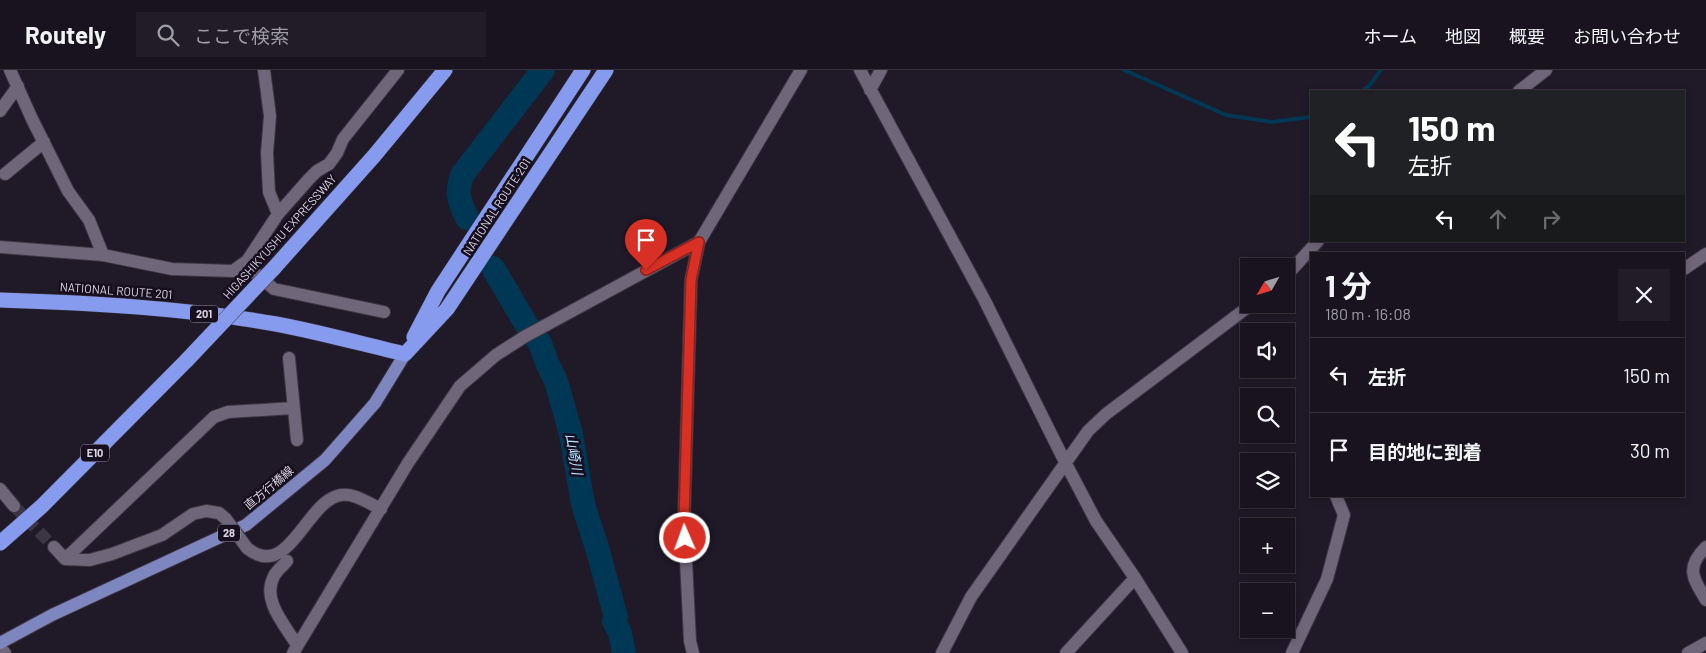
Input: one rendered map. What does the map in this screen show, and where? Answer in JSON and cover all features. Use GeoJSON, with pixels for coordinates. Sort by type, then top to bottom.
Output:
{"type":"FeatureCollection","features":[{"type":"Feature","properties":{"kind":"highway","name":"HIGASHIKYUSHU EXPRESSWAY"},"geometry":{"type":"LineString","coordinates":[[0,543],[42,506],[187,360],[274,268],[374,156],[445,70]]}},
{"type":"Feature","properties":{"kind":"highway","name":"NATIONAL ROUTE 201"},"geometry":{"type":"LineString","coordinates":[[406,354],[438,291],[583,70]]}},
{"type":"Feature","properties":{"kind":"highway","name":"NATIONAL ROUTE 201"},"geometry":{"type":"LineString","coordinates":[[406,354],[447,309],[606,70]]}},
{"type":"Feature","properties":{"kind":"highway","name":"NATIONAL ROUTE 201"},"geometry":{"type":"LineString","coordinates":[[0,300],[76,302],[176,311],[276,324],[406,354]]}},
{"type":"Feature","properties":{"kind":"main road","name":"直方行橋線"},"geometry":{"type":"LineString","coordinates":[[0,643],[52,615],[246,525],[325,460],[375,403],[406,354]]}},
{"type":"Feature","properties":{"kind":"street"},"geometry":{"type":"LineString","coordinates":[[10,70],[68,190],[89,220],[103,254]]}},
{"type":"Feature","properties":{"kind":"street"},"geometry":{"type":"LineString","coordinates":[[264,70],[270,116],[267,153],[269,192],[278,214]]}},
{"type":"Feature","properties":{"kind":"street"},"geometry":{"type":"LineString","coordinates":[[0,247],[103,254],[172,269],[233,271],[247,261],[278,214],[313,175],[329,164],[338,153],[343,139],[398,70]]}},
{"type":"Feature","properties":{"kind":"street"},"geometry":{"type":"LineString","coordinates":[[692,653],[684,520],[691,280],[699,242],[801,70]]}},
{"type":"Feature","properties":{"kind":"street"},"geometry":{"type":"LineString","coordinates":[[860,70],[984,299],[1096,521],[1136,578],[1182,653]]}},
{"type":"Feature","properties":{"kind":"street"},"geometry":{"type":"LineString","coordinates":[[870,90],[881,70]]}},
{"type":"Feature","properties":{"kind":"street"},"geometry":{"type":"LineString","coordinates":[[1520,90],[1546,70]]}},
{"type":"Feature","properties":{"kind":"street"},"geometry":{"type":"LineString","coordinates":[[0,112],[18,86]]}},
{"type":"Feature","properties":{"kind":"street"},"geometry":{"type":"LineString","coordinates":[[5,174],[44,142]]}},
{"type":"Feature","properties":{"kind":"street"},"geometry":{"type":"LineString","coordinates":[[295,649],[408,463],[460,386],[496,355],[524,337],[699,242]]}},
{"type":"Feature","properties":{"kind":"street"},"geometry":{"type":"LineString","coordinates":[[1295,266],[1317,242]]}},
{"type":"Feature","properties":{"kind":"street"},"geometry":{"type":"LineString","coordinates":[[1685,268],[1706,254]]}},
{"type":"Feature","properties":{"kind":"street"},"geometry":{"type":"LineString","coordinates":[[247,261],[254,272],[274,289],[384,312]]}},
{"type":"Feature","properties":{"kind":"street"},"geometry":{"type":"LineString","coordinates":[[942,653],[971,597],[1088,431],[1106,414],[1240,313]]}},
{"type":"Feature","properties":{"kind":"street"},"geometry":{"type":"LineString","coordinates":[[288,358],[298,440]]}},
{"type":"Feature","properties":{"kind":"street"},"geometry":{"type":"LineString","coordinates":[[65,559],[214,417],[228,412],[293,408]]}},
{"type":"Feature","properties":{"kind":"street"},"geometry":{"type":"LineString","coordinates":[[0,489],[14,506]]}},
{"type":"Feature","properties":{"kind":"street"},"geometry":{"type":"LineString","coordinates":[[54,547],[65,559],[90,560],[112,554],[162,534],[194,514],[206,511],[219,513],[226,519],[247,548],[253,553],[261,556],[274,556],[287,548],[325,502],[338,495],[359,497],[381,509]]}},
{"type":"Feature","properties":{"kind":"street"},"geometry":{"type":"LineString","coordinates":[[1292,653],[1327,579],[1344,515],[1336,497]]}},
{"type":"Feature","properties":{"kind":"street"},"geometry":{"type":"LineString","coordinates":[[1706,547],[1698,555],[1692,566],[1694,580],[1706,600]]}},
{"type":"Feature","properties":{"kind":"street"},"geometry":{"type":"LineString","coordinates":[[287,561],[275,574],[270,585],[270,598],[295,649]]}},
{"type":"Feature","properties":{"kind":"street"},"geometry":{"type":"LineString","coordinates":[[1066,653],[1136,578]]}},
{"type":"Feature","properties":{"kind":"street"},"geometry":{"type":"LineString","coordinates":[[1688,653],[1706,643]]}},
{"type":"Feature","properties":{"kind":"street"},"geometry":{"type":"LineString","coordinates":[[0,648],[5,653]]}},
{"type":"Feature","properties":{"kind":"waterway","name":"山崎川"},"geometry":{"type":"LineString","coordinates":[[467,218],[459,197],[462,175],[543,70]]}},
{"type":"Feature","properties":{"kind":"waterway"},"geometry":{"type":"LineString","coordinates":[[1124,70],[1226,115],[1272,122],[1310,117]]}},
{"type":"Feature","properties":{"kind":"waterway"},"geometry":{"type":"LineString","coordinates":[[1363,90],[1369,86],[1381,70]]}},
{"type":"Feature","properties":{"kind":"waterway","name":"山崎川"},"geometry":{"type":"LineString","coordinates":[[493,268],[526,324],[540,343],[556,381],[571,434],[583,504],[598,551],[616,617],[614,621],[620,633],[624,653]]}},
{"type":"Feature","properties":{"kind":"tunnel"},"geometry":{"type":"LineString","coordinates":[[14,506],[54,547]]}},
{"type":"Feature","properties":{"kind":"route"},"geometry":{"type":"LineString","coordinates":[[646,270],[699,242],[691,280],[685,538]]}}]}
